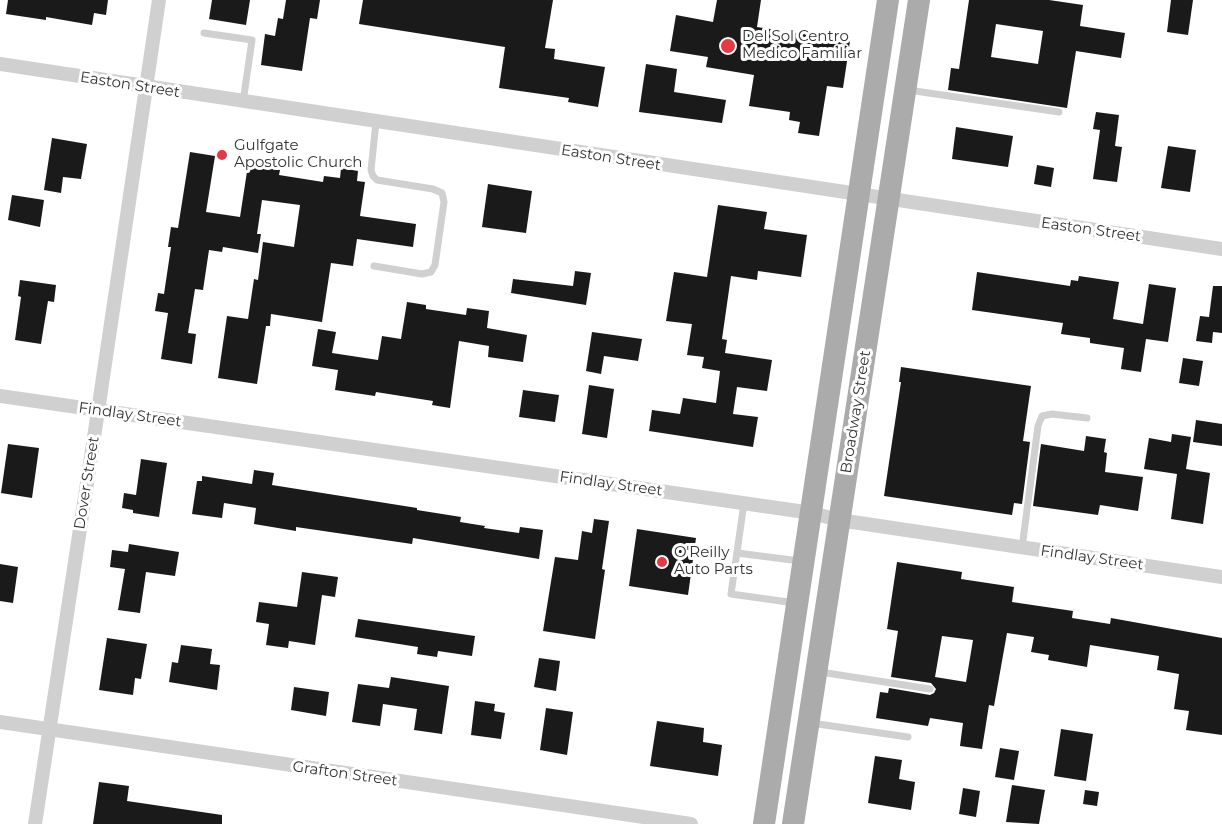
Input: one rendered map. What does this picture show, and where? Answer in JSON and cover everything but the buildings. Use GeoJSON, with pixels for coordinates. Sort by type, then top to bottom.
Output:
{"type":"FeatureCollection","features":[{"type":"Feature","properties":{"kind":"main road","name":"Broadway Street"},"geometry":{"type":"LineString","coordinates":[[764,824],[888,0]]}},
{"type":"Feature","properties":{"kind":"main road","name":"Broadway Street"},"geometry":{"type":"LineString","coordinates":[[794,824],[919,0]]}},
{"type":"Feature","properties":{"kind":"street","name":"Dover Street"},"geometry":{"type":"LineString","coordinates":[[34,824],[159,0]]}},
{"type":"Feature","properties":{"kind":"street","name":"Easton Street"},"geometry":{"type":"LineString","coordinates":[[0,64],[1222,249]]}},
{"type":"Feature","properties":{"kind":"street","name":"Findlay Street"},"geometry":{"type":"LineString","coordinates":[[0,396],[812,513],[839,520],[1222,577]]}},
{"type":"Feature","properties":{"kind":"street","name":"Grafton Street"},"geometry":{"type":"LineString","coordinates":[[0,722],[691,824]]}},
{"type":"Feature","properties":{"kind":"lane"},"geometry":{"type":"LineString","coordinates":[[204,33],[252,40],[243,102]]}},
{"type":"Feature","properties":{"kind":"lane"},"geometry":{"type":"LineString","coordinates":[[905,90],[1059,112]]}},
{"type":"Feature","properties":{"kind":"lane"},"geometry":{"type":"LineString","coordinates":[[374,266],[422,274],[430,272],[435,265],[444,202],[442,193],[433,189],[377,180],[373,176],[371,170],[376,122]]}},
{"type":"Feature","properties":{"kind":"lane"},"geometry":{"type":"LineString","coordinates":[[1022,548],[1038,426],[1042,416],[1052,414],[1088,418]]}},
{"type":"Feature","properties":{"kind":"lane"},"geometry":{"type":"LineString","coordinates":[[744,503],[731,594],[798,604]]}},
{"type":"Feature","properties":{"kind":"lane"},"geometry":{"type":"LineString","coordinates":[[737,553],[804,561]]}},
{"type":"Feature","properties":{"kind":"lane"},"geometry":{"type":"LineString","coordinates":[[816,672],[930,689]]}},
{"type":"Feature","properties":{"kind":"lane"},"geometry":{"type":"LineString","coordinates":[[808,723],[908,737]]}},
{"type":"Feature","properties":{"kind":"place","name":"Del Sol Centro Medico Familiar"},"geometry":{"type":"Point","coordinates":[728,46]}},
{"type":"Feature","properties":{"kind":"place","name":"Gulfgate Apostolic Church"},"geometry":{"type":"Point","coordinates":[222,155]}},
{"type":"Feature","properties":{"kind":"place","name":"O'Reilly Auto Parts"},"geometry":{"type":"Point","coordinates":[662,562]}}]}
